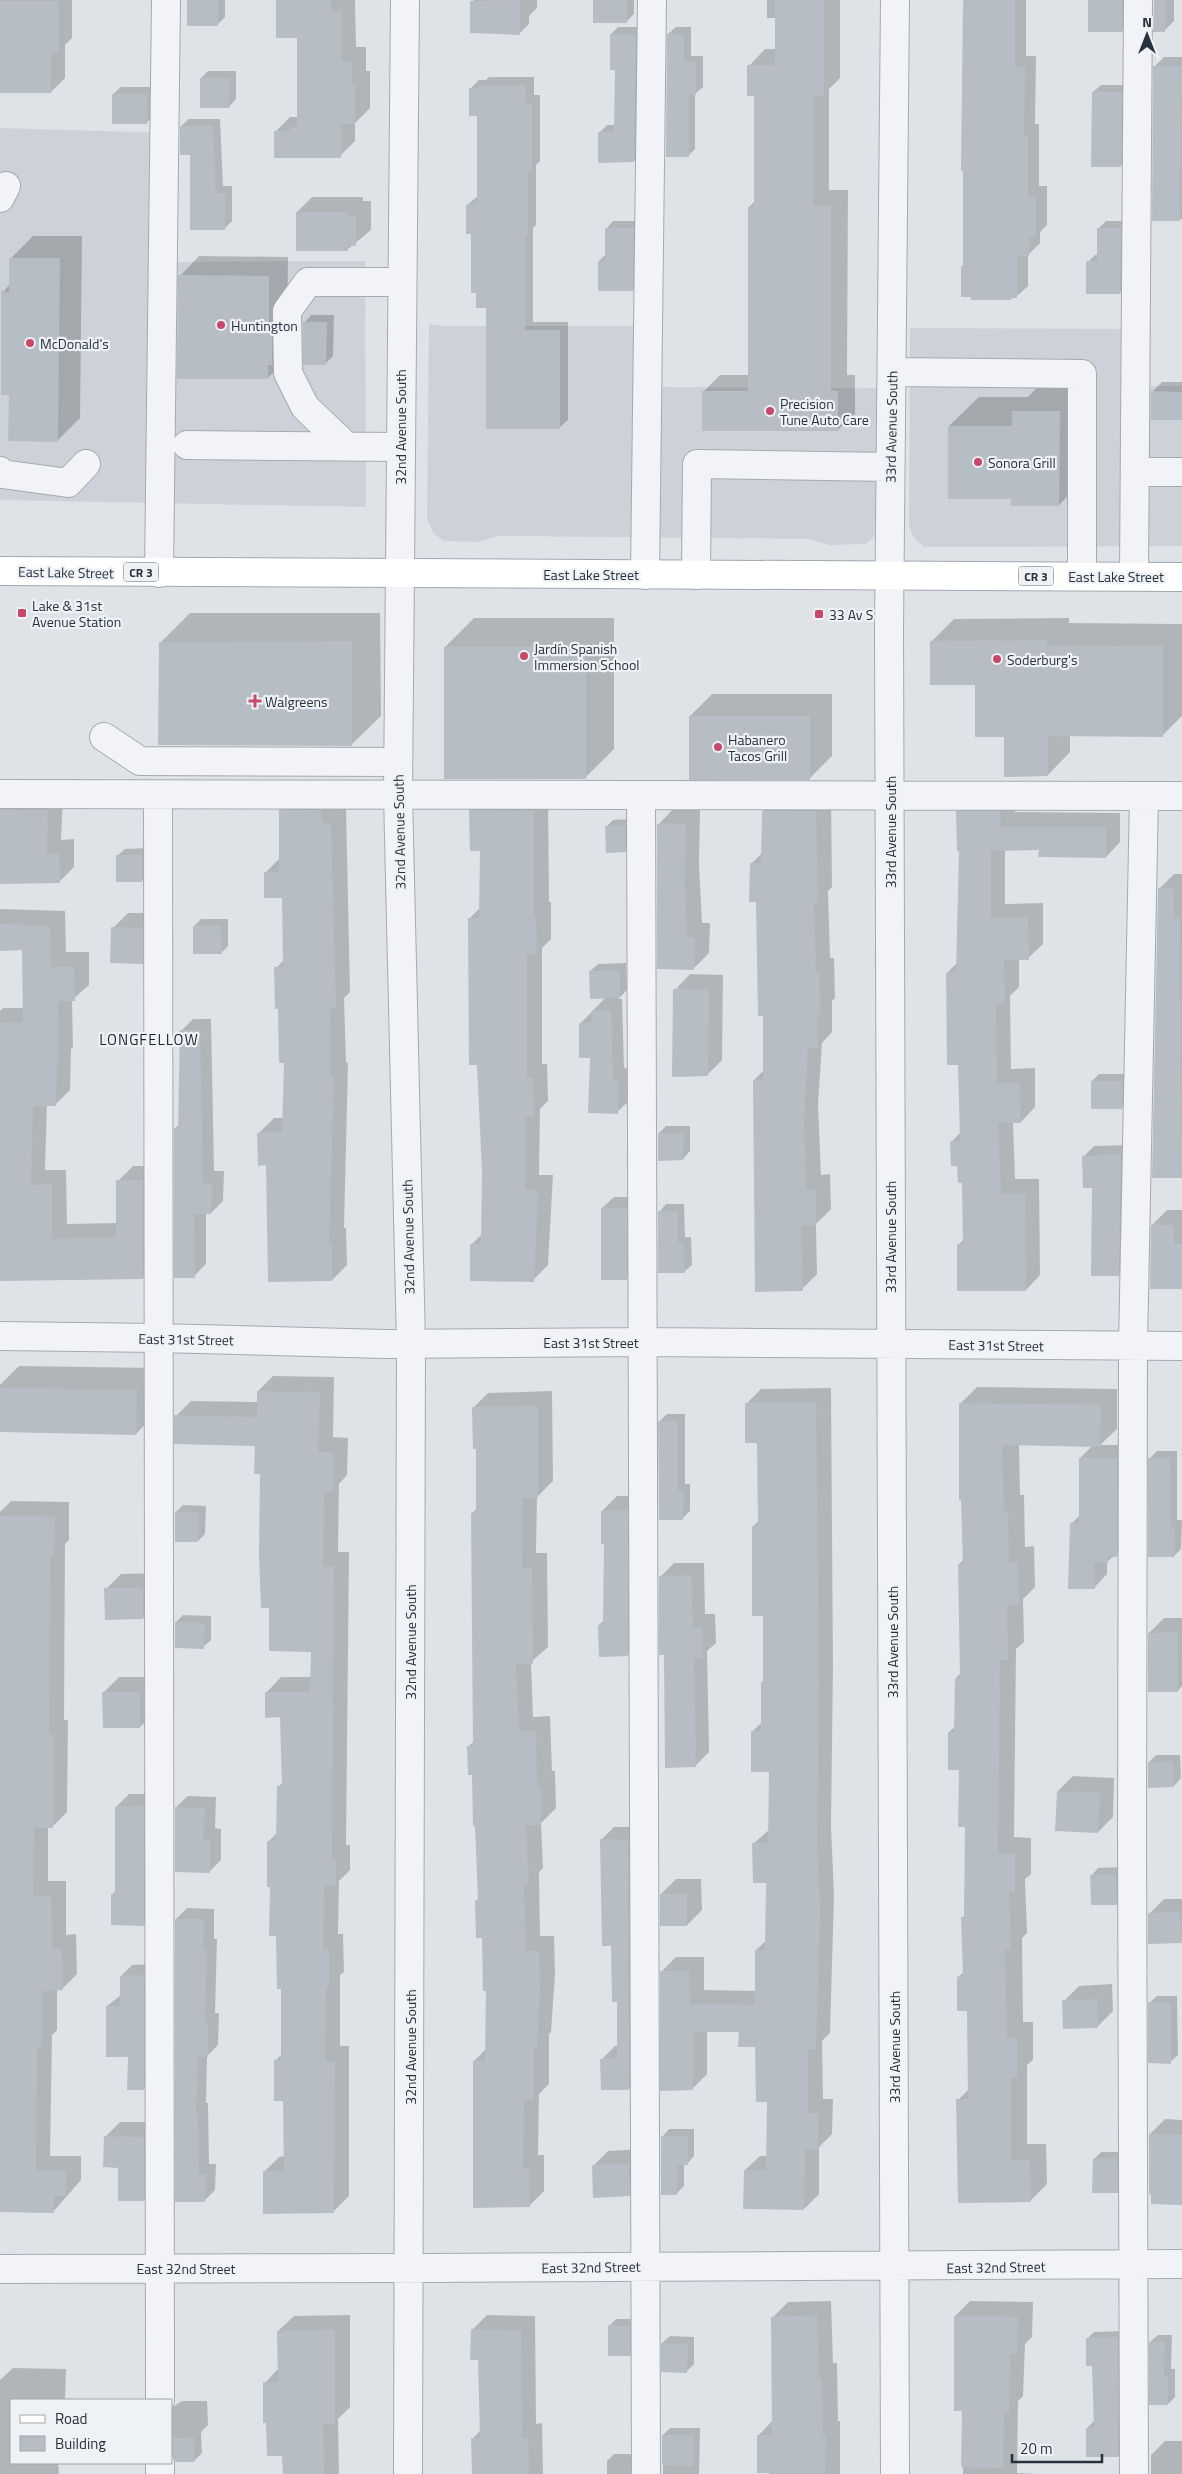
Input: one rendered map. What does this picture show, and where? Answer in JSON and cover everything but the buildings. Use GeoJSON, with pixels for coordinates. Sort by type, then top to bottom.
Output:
{"type":"FeatureCollection","features":[{"type":"Feature","properties":{"kind":"main road","name":"East Lake Street"},"geometry":{"type":"LineString","coordinates":[[0,571],[1182,577]]}},
{"type":"Feature","properties":{"kind":"street"},"geometry":{"type":"LineString","coordinates":[[159,573],[166,0]]}},
{"type":"Feature","properties":{"kind":"street","name":"32nd Avenue South"},"geometry":{"type":"LineString","coordinates":[[405,0],[398,794],[411,1342],[408,2474]]}},
{"type":"Feature","properties":{"kind":"street"},"geometry":{"type":"LineString","coordinates":[[646,575],[652,0]]}},
{"type":"Feature","properties":{"kind":"street","name":"33rd Avenue South"},"geometry":{"type":"LineString","coordinates":[[895,0],[889,575],[890,1344],[896,2268],[895,2474]]}},
{"type":"Feature","properties":{"kind":"street"},"geometry":{"type":"LineString","coordinates":[[1134,576],[1138,0]]}},
{"type":"Feature","properties":{"kind":"street"},"geometry":{"type":"LineString","coordinates":[[346,446],[306,407],[288,373],[287,311],[308,282],[402,282]]}},
{"type":"Feature","properties":{"kind":"street"},"geometry":{"type":"LineString","coordinates":[[892,372],[1082,374],[1082,576]]}},
{"type":"Feature","properties":{"kind":"street"},"geometry":{"type":"LineString","coordinates":[[186,445],[400,447]]}},
{"type":"Feature","properties":{"kind":"street"},"geometry":{"type":"LineString","coordinates":[[0,471],[2,474],[68,483],[86,464]]}},
{"type":"Feature","properties":{"kind":"street"},"geometry":{"type":"LineString","coordinates":[[696,575],[698,464],[890,467]]}},
{"type":"Feature","properties":{"kind":"street"},"geometry":{"type":"LineString","coordinates":[[1135,472],[1182,472]]}},
{"type":"Feature","properties":{"kind":"street"},"geometry":{"type":"LineString","coordinates":[[104,737],[140,761],[398,762]]}},
{"type":"Feature","properties":{"kind":"street"},"geometry":{"type":"LineString","coordinates":[[0,794],[1182,796]]}},
{"type":"Feature","properties":{"kind":"street"},"geometry":{"type":"LineString","coordinates":[[158,794],[160,2399]]}},
{"type":"Feature","properties":{"kind":"street"},"geometry":{"type":"LineString","coordinates":[[641,796],[646,2474]]}},
{"type":"Feature","properties":{"kind":"street"},"geometry":{"type":"LineString","coordinates":[[1134,2474],[1133,1346],[1144,796]]}},
{"type":"Feature","properties":{"kind":"street","name":"East 31st Street"},"geometry":{"type":"LineString","coordinates":[[0,1336],[411,1342],[1182,1346]]}},
{"type":"Feature","properties":{"kind":"street","name":"East 32nd Street"},"geometry":{"type":"LineString","coordinates":[[0,2269],[646,2266],[896,2268],[1182,2264]]}},
{"type":"Feature","properties":{"kind":"shaded area"},"geometry":{"type":"Polygon","coordinates":[[[0,128],[171,133],[171,262],[365,261],[366,507],[0,500],[0,128]]]}},
{"type":"Feature","properties":{"kind":"shaded area"},"geometry":{"type":"Polygon","coordinates":[[[429,324],[443,326],[658,326],[658,387],[877,388],[876,530],[873,538],[865,544],[829,545],[810,539],[497,536],[479,542],[444,541],[434,534],[427,519],[429,324]]]}},
{"type":"Feature","properties":{"kind":"shaded area"},"geometry":{"type":"Polygon","coordinates":[[[910,328],[1146,329],[1146,386],[1182,386],[1182,546],[924,547],[914,538],[909,525],[910,328]]]}},
{"type":"Feature","properties":{"kind":"place","name":"Huntington"},"geometry":{"type":"Point","coordinates":[221,325]}},
{"type":"Feature","properties":{"kind":"place","name":"McDonald's"},"geometry":{"type":"Point","coordinates":[30,343]}},
{"type":"Feature","properties":{"kind":"place","name":"Precision Tune Auto Care"},"geometry":{"type":"Point","coordinates":[770,411]}},
{"type":"Feature","properties":{"kind":"place","name":"Sonora Grill"},"geometry":{"type":"Point","coordinates":[978,462]}},
{"type":"Feature","properties":{"kind":"place","name":"Lake & 31st Avenue Station"},"geometry":{"type":"Point","coordinates":[22,613]}},
{"type":"Feature","properties":{"kind":"place","name":"33 Av S"},"geometry":{"type":"Point","coordinates":[819,614]}},
{"type":"Feature","properties":{"kind":"place","name":"Jardín Spanish Immersion School"},"geometry":{"type":"Point","coordinates":[524,656]}},
{"type":"Feature","properties":{"kind":"place","name":"Soderburg's"},"geometry":{"type":"Point","coordinates":[997,659]}},
{"type":"Feature","properties":{"kind":"place","name":"Walgreens"},"geometry":{"type":"Point","coordinates":[255,701]}},
{"type":"Feature","properties":{"kind":"place","name":"Habanero Tacos Grill"},"geometry":{"type":"Point","coordinates":[718,747]}},
{"type":"Feature","properties":{"kind":"district","name":"LONGFELLOW"},"geometry":{"type":"Point","coordinates":[149,1039]}}]}
